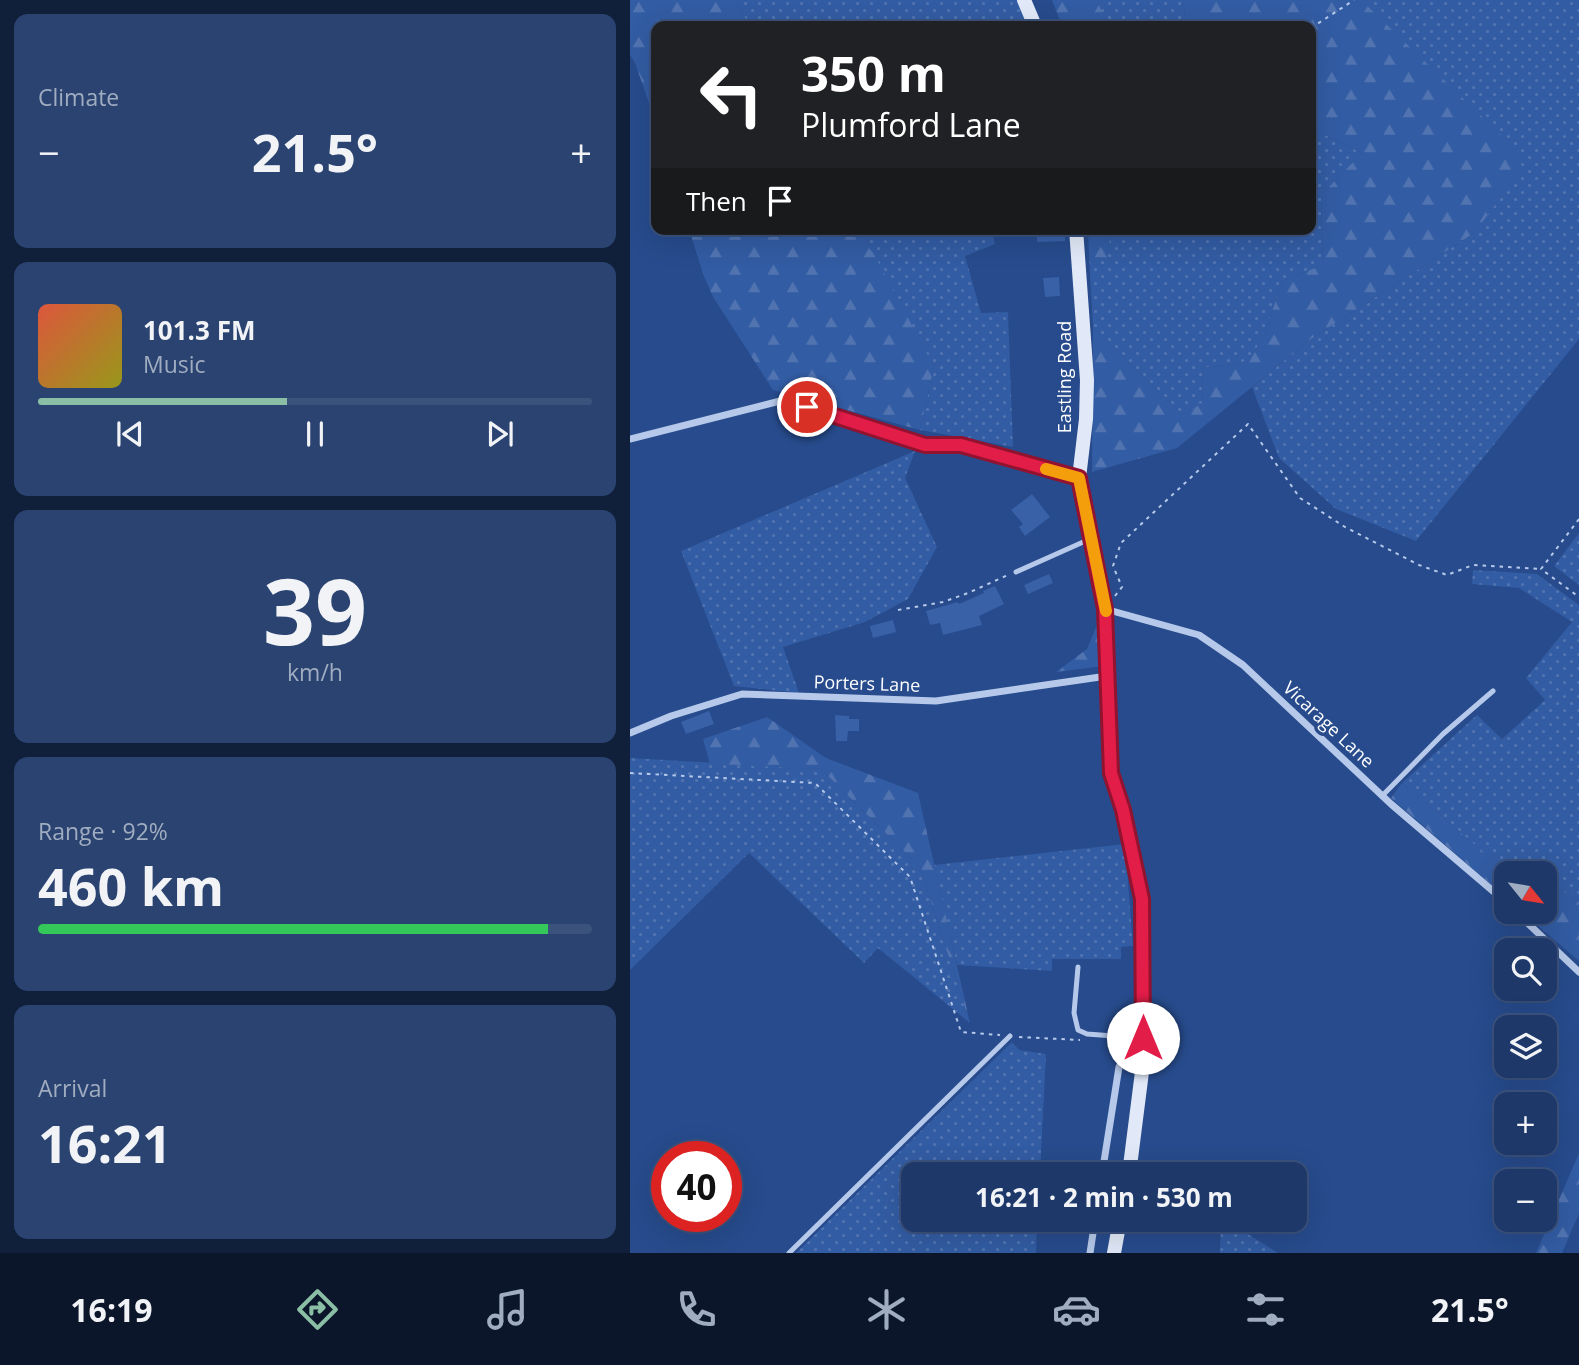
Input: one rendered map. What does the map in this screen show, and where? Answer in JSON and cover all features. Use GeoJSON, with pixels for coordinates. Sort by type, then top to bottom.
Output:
{"type":"FeatureCollection","features":[{"type":"Feature","properties":{"kind":"street"},"geometry":{"type":"LineString","coordinates":[[1024,0],[1033,21]]}},
{"type":"Feature","properties":{"kind":"street","name":"Eastling Road"},"geometry":{"type":"LineString","coordinates":[[1076,235],[1087,380],[1086,419],[1079,478],[1105,604],[1111,773],[1123,810],[1142,899],[1143,1064],[1131,1162]]}},
{"type":"Feature","properties":{"kind":"street"},"geometry":{"type":"LineString","coordinates":[[630,439],[784,400],[925,445],[961,445],[1079,478]]}},
{"type":"Feature","properties":{"kind":"street"},"geometry":{"type":"LineString","coordinates":[[1026,466],[1056,476],[1079,478]]}},
{"type":"Feature","properties":{"kind":"street","name":"Vicarage Lane"},"geometry":{"type":"LineString","coordinates":[[1105,604],[1199,635],[1244,665],[1382,796],[1494,893]]}},
{"type":"Feature","properties":{"kind":"street","name":"Porters Lane"},"geometry":{"type":"LineString","coordinates":[[630,733],[671,716],[742,694],[936,701],[1108,676]]}},
{"type":"Feature","properties":{"kind":"street"},"geometry":{"type":"LineString","coordinates":[[1529,924],[1579,972]]}},
{"type":"Feature","properties":{"kind":"street"},"geometry":{"type":"LineString","coordinates":[[1104,1162],[1118,1067]]}},
{"type":"Feature","properties":{"kind":"street"},"geometry":{"type":"LineString","coordinates":[[1090,1253],[1093,1232]]}},
{"type":"Feature","properties":{"kind":"street"},"geometry":{"type":"LineString","coordinates":[[1114,1253],[1118,1232]]}},
{"type":"Feature","properties":{"kind":"lane"},"geometry":{"type":"LineString","coordinates":[[1016,572],[1091,539]]}},
{"type":"Feature","properties":{"kind":"lane"},"geometry":{"type":"LineString","coordinates":[[1382,796],[1443,734],[1493,691]]}},
{"type":"Feature","properties":{"kind":"lane"},"geometry":{"type":"LineString","coordinates":[[1078,967],[1074,1013],[1078,1030],[1087,1034],[1143,1038]]}},
{"type":"Feature","properties":{"kind":"lane"},"geometry":{"type":"LineString","coordinates":[[789,1253],[1010,1036]]}},
{"type":"Feature","properties":{"kind":"path"},"geometry":{"type":"LineString","coordinates":[[1316,25],[1354,0]]}},
{"type":"Feature","properties":{"kind":"path"},"geometry":{"type":"LineString","coordinates":[[1105,604],[1122,589],[1113,566],[1121,542],[1248,424],[1300,498],[1345,527],[1419,565],[1447,575],[1473,565],[1541,569],[1579,597]]}},
{"type":"Feature","properties":{"kind":"path"},"geometry":{"type":"LineString","coordinates":[[1541,569],[1579,519]]}},
{"type":"Feature","properties":{"kind":"path"},"geometry":{"type":"LineString","coordinates":[[898,610],[943,602],[1016,572]]}},
{"type":"Feature","properties":{"kind":"path"},"geometry":{"type":"LineString","coordinates":[[630,773],[815,783],[910,877],[961,1032],[1090,1041]]}},
{"type":"Feature","properties":{"kind":"green space"},"geometry":{"type":"Polygon","coordinates":[[[630,0],[736,0],[746,21],[651,21],[651,109],[630,55],[630,0]]]}},
{"type":"Feature","properties":{"kind":"green space"},"geometry":{"type":"Polygon","coordinates":[[[736,0],[1019,0],[1028,21],[746,21],[736,0]]]}},
{"type":"Feature","properties":{"kind":"green space"},"geometry":{"type":"Polygon","coordinates":[[[1052,0],[1097,0],[1105,21],[1060,21],[1052,0]]]}},
{"type":"Feature","properties":{"kind":"green space"},"geometry":{"type":"Polygon","coordinates":[[[1093,0],[1183,0],[1185,21],[1100,21],[1093,0]]]}},
{"type":"Feature","properties":{"kind":"green space"},"geometry":{"type":"Polygon","coordinates":[[[1183,0],[1361,0],[1524,157],[1511,184],[1474,233],[1311,339],[1177,448],[1092,472],[1093,328],[1183,415],[1202,403],[1203,368],[1249,362],[1265,333],[1282,281],[1323,265],[1321,195],[1362,153],[1316,130],[1316,21],[1185,21],[1183,0]]]}},
{"type":"Feature","properties":{"kind":"green space"},"geometry":{"type":"Polygon","coordinates":[[[1361,0],[1579,0],[1579,339],[1416,541],[1336,509],[1279,458],[1252,387],[1311,339],[1474,233],[1361,0]]]}},
{"type":"Feature","properties":{"kind":"green space"},"geometry":{"type":"Polygon","coordinates":[[[1316,130],[1362,153],[1321,195],[1323,265],[1282,281],[1265,333],[1249,362],[1203,368],[1202,403],[1183,415],[1093,328],[1089,256],[1107,258],[1110,235],[1316,235],[1316,130]]]}},
{"type":"Feature","properties":{"kind":"green space"},"geometry":{"type":"Polygon","coordinates":[[[691,235],[857,235],[874,254],[934,367],[920,430],[773,390],[713,297],[691,235]]]}},
{"type":"Feature","properties":{"kind":"green space"},"geometry":{"type":"Polygon","coordinates":[[[856,235],[993,235],[995,244],[965,256],[981,313],[1008,312],[1013,447],[920,430],[934,367],[856,235]]]}},
{"type":"Feature","properties":{"kind":"green space"},"geometry":{"type":"Polygon","coordinates":[[[1088,235],[1110,235],[1107,259],[1089,256],[1088,235]]]}},
{"type":"Feature","properties":{"kind":"green space"},"geometry":{"type":"Polygon","coordinates":[[[915,451],[905,478],[937,547],[908,599],[865,622],[783,647],[799,693],[734,686],[681,551],[915,451]]]}},
{"type":"Feature","properties":{"kind":"green space"},"geometry":{"type":"Polygon","coordinates":[[[1579,533],[1579,585],[1554,566],[1579,533]]]}},
{"type":"Feature","properties":{"kind":"green space"},"geometry":{"type":"Polygon","coordinates":[[[1473,570],[1537,574],[1579,605],[1579,902],[1558,888],[1558,861],[1494,861],[1402,783],[1477,715],[1502,739],[1545,700],[1526,678],[1572,622],[1519,588],[1472,584],[1473,570]]]}},
{"type":"Feature","properties":{"kind":"green space"},"geometry":{"type":"Polygon","coordinates":[[[1101,615],[1104,666],[1056,672],[1087,649],[1101,615]]]}},
{"type":"Feature","properties":{"kind":"green space"},"geometry":{"type":"Polygon","coordinates":[[[767,717],[826,758],[918,793],[970,1023],[920,867],[821,769],[710,764],[703,739],[767,717]]]}},
{"type":"Feature","properties":{"kind":"green space"},"geometry":{"type":"Polygon","coordinates":[[[630,758],[821,769],[920,867],[970,1023],[878,948],[864,963],[749,853],[630,970],[630,758]]]}},
{"type":"Feature","properties":{"kind":"green space"},"geometry":{"type":"Polygon","coordinates":[[[1402,783],[1494,861],[1494,887],[1391,798],[1402,783]]]}},
{"type":"Feature","properties":{"kind":"green space"},"geometry":{"type":"Polygon","coordinates":[[[1125,844],[1133,946],[1121,947],[1121,959],[1052,959],[1052,971],[957,965],[934,865],[1125,844]]]}},
{"type":"Feature","properties":{"kind":"green space"},"geometry":{"type":"Polygon","coordinates":[[[1558,888],[1579,902],[1579,961],[1557,942],[1557,938],[1552,938],[1536,924],[1558,924],[1558,888]]]}},
{"type":"Feature","properties":{"kind":"green space"},"geometry":{"type":"Polygon","coordinates":[[[1012,1042],[1019,1050],[1046,1054],[1041,1162],[901,1162],[901,1232],[1037,1232],[1036,1253],[796,1253],[1012,1042]]]}},
{"type":"Feature","properties":{"kind":"green space"},"geometry":{"type":"Polygon","coordinates":[[[1579,1153],[1579,1213],[1562,1253],[1536,1253],[1545,1232],[1557,1232],[1557,1204],[1579,1153]]]}},
{"type":"Feature","properties":{"kind":"green space"},"geometry":{"type":"Polygon","coordinates":[[[1221,1232],[1245,1232],[1278,1253],[1220,1253],[1221,1232]]]}},
{"type":"Feature","properties":{"kind":"building"},"geometry":{"type":"Polygon","coordinates":[[[1037,235],[1065,235],[1065,241],[1037,242],[1037,235]]]}},
{"type":"Feature","properties":{"kind":"building"},"geometry":{"type":"Polygon","coordinates":[[[1059,277],[1060,296],[1045,297],[1043,278],[1059,277]]]}},
{"type":"Feature","properties":{"kind":"building"},"geometry":{"type":"Polygon","coordinates":[[[1032,494],[1050,517],[1025,536],[1019,527],[1023,524],[1011,510],[1032,494]]]}},
{"type":"Feature","properties":{"kind":"building"},"geometry":{"type":"Polygon","coordinates":[[[1049,574],[1053,583],[1028,594],[1024,585],[1049,574]]]}},
{"type":"Feature","properties":{"kind":"building"},"geometry":{"type":"Polygon","coordinates":[[[995,586],[1004,604],[979,616],[982,625],[943,635],[940,623],[930,625],[926,611],[958,602],[959,604],[995,586]]]}},
{"type":"Feature","properties":{"kind":"building"},"geometry":{"type":"Polygon","coordinates":[[[893,620],[896,632],[873,638],[870,626],[893,620]]]}},
{"type":"Feature","properties":{"kind":"building"},"geometry":{"type":"Polygon","coordinates":[[[709,711],[714,724],[686,734],[681,722],[709,711]]]}},
{"type":"Feature","properties":{"kind":"building"},"geometry":{"type":"Polygon","coordinates":[[[835,715],[859,719],[859,731],[848,731],[847,741],[836,741],[835,715]]]}},
{"type":"Feature","properties":{"kind":"slow traffic"},"geometry":{"type":"LineString","coordinates":[[1046,469],[1079,478],[1106,611]]}},
{"type":"Feature","properties":{"kind":"route"},"geometry":{"type":"LineString","coordinates":[[807,407],[925,445],[961,445],[1079,478],[1105,609],[1111,773],[1123,810],[1142,899],[1143,1038]]}}]}
